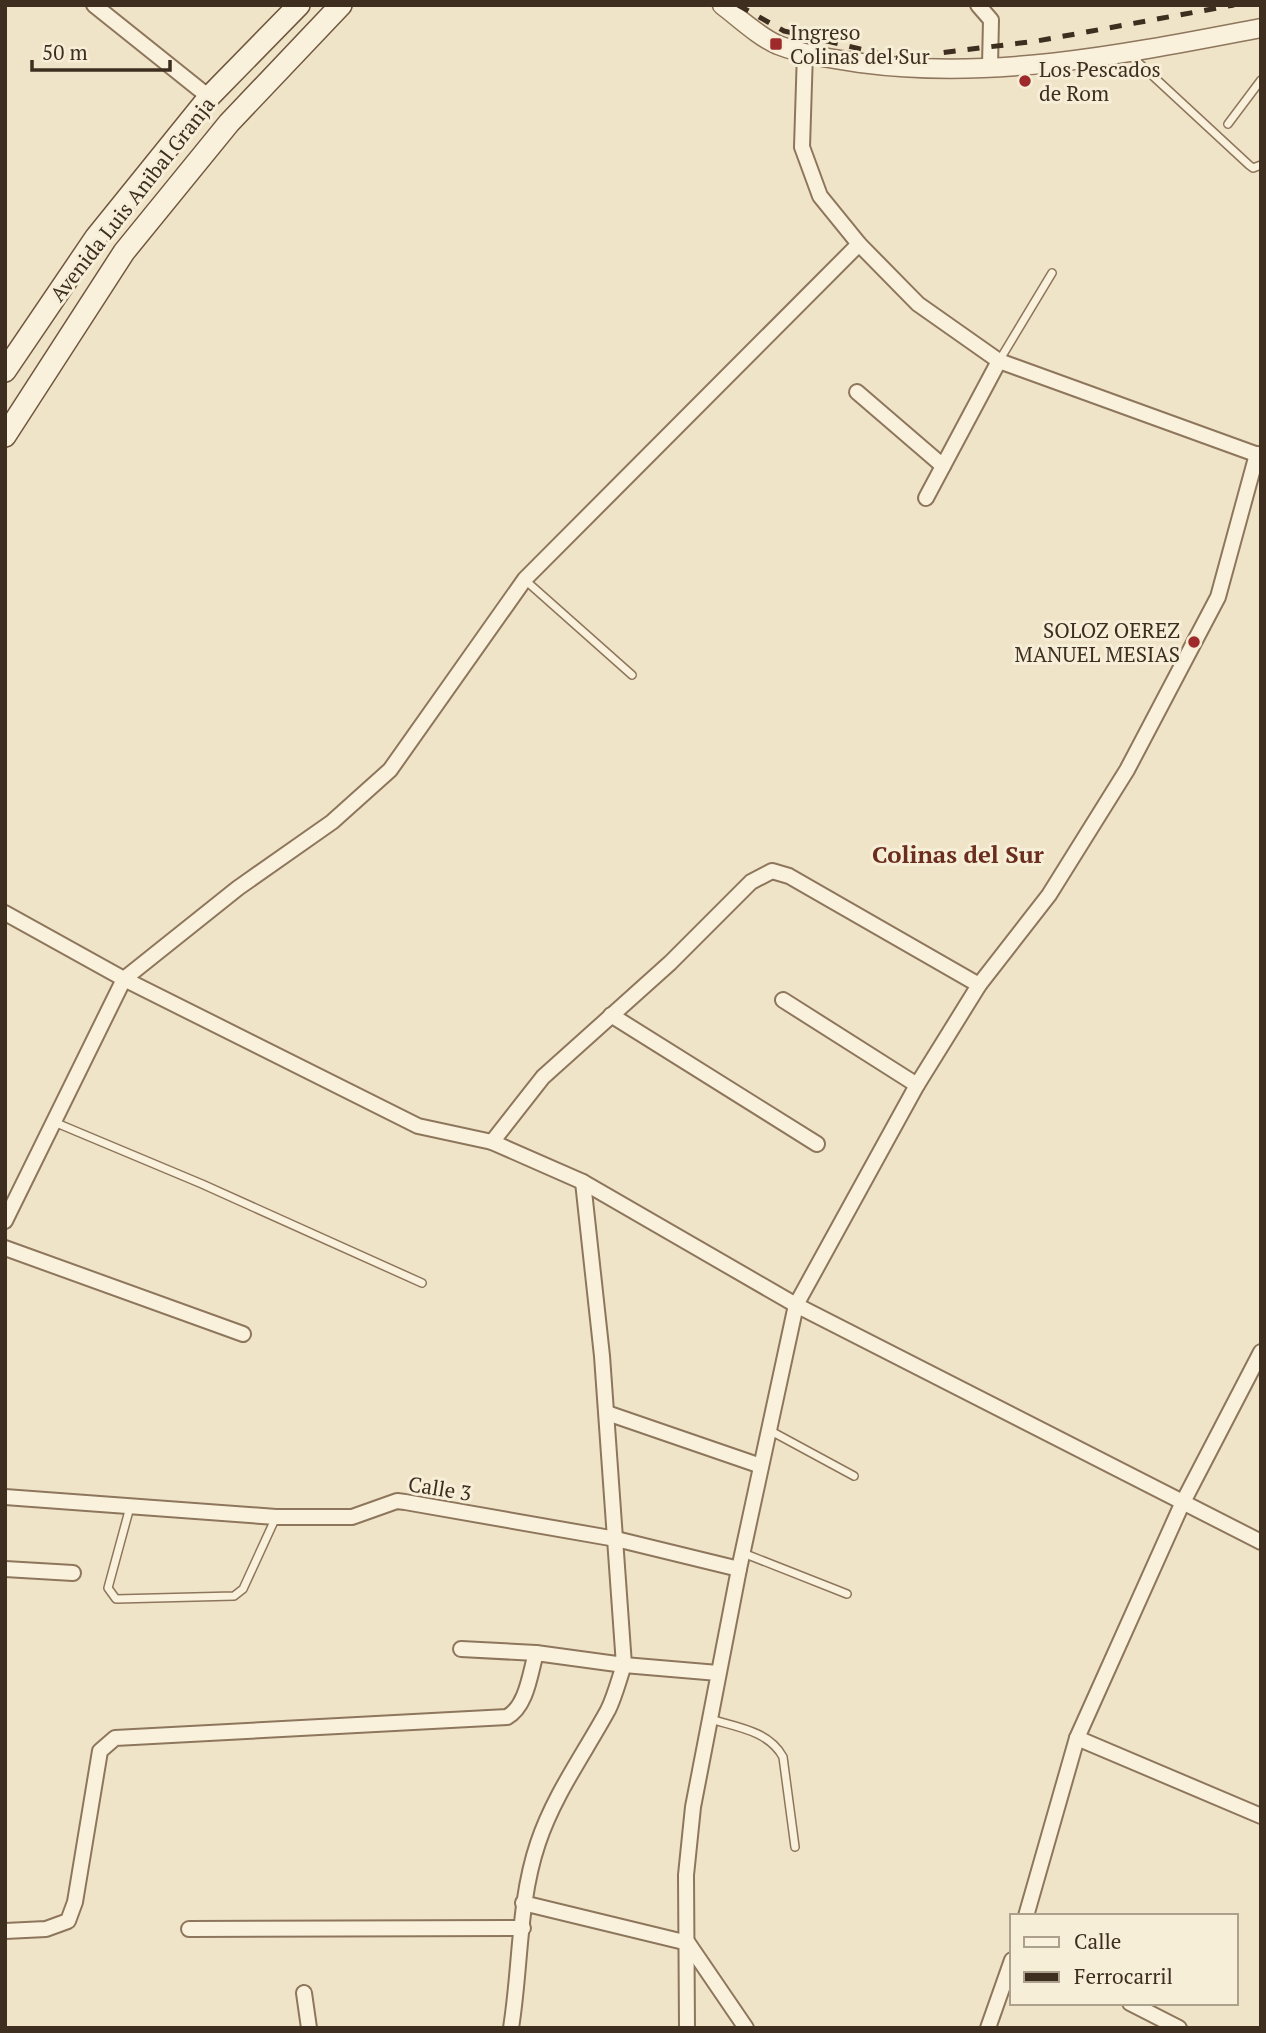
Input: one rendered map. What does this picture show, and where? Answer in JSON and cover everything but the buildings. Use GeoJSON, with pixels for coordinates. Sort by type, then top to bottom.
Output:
{"type":"FeatureCollection","features":[{"type":"Feature","properties":{"kind":"main road","name":"Avenida Luis Anibal Granja"},"geometry":{"type":"LineString","coordinates":[[5,371],[96,237],[209,97],[299,5]]}},
{"type":"Feature","properties":{"kind":"main road","name":"Avenida Luis Anibal Granja"},"geometry":{"type":"LineString","coordinates":[[5,436],[124,252],[229,122],[341,5]]}},
{"type":"Feature","properties":{"kind":"street"},"geometry":{"type":"LineString","coordinates":[[94,5],[209,97]]}},
{"type":"Feature","properties":{"kind":"street"},"geometry":{"type":"LineString","coordinates":[[722,5],[776,44],[805,52],[908,69],[1047,64],[1128,53],[1261,28]]}},
{"type":"Feature","properties":{"kind":"street"},"geometry":{"type":"LineString","coordinates":[[978,5],[991,20],[990,66]]}},
{"type":"Feature","properties":{"kind":"street"},"geometry":{"type":"LineString","coordinates":[[687,2028],[686,1875],[692,1807],[742,1553],[796,1305],[917,1085],[979,985],[1049,895],[1146,733],[1217,597],[1259,455],[999,361],[918,304],[859,244],[820,196],[802,147],[805,52]]}},
{"type":"Feature","properties":{"kind":"street"},"geometry":{"type":"LineString","coordinates":[[5,1221],[124,979],[238,888],[332,822],[390,770],[525,579],[859,244]]}},
{"type":"Feature","properties":{"kind":"street"},"geometry":{"type":"LineString","coordinates":[[926,498],[999,361]]}},
{"type":"Feature","properties":{"kind":"street"},"geometry":{"type":"LineString","coordinates":[[857,392],[943,466]]}},
{"type":"Feature","properties":{"kind":"street"},"geometry":{"type":"LineString","coordinates":[[492,1142],[543,1077],[670,963],[751,882],[772,871],[789,876],[979,985]]}},
{"type":"Feature","properties":{"kind":"street"},"geometry":{"type":"LineString","coordinates":[[5,913],[124,979],[418,1126],[492,1142],[583,1182],[796,1305],[1261,1542]]}},
{"type":"Feature","properties":{"kind":"street"},"geometry":{"type":"LineString","coordinates":[[783,1000],[917,1085]]}},
{"type":"Feature","properties":{"kind":"street"},"geometry":{"type":"LineString","coordinates":[[611,1015],[817,1144]]}},
{"type":"Feature","properties":{"kind":"street"},"geometry":{"type":"LineString","coordinates":[[512,2028],[523,1928],[523,1903],[539,1840],[566,1780],[609,1708],[624,1665],[607,1413],[583,1182]]}},
{"type":"Feature","properties":{"kind":"street"},"geometry":{"type":"LineString","coordinates":[[5,1248],[243,1334]]}},
{"type":"Feature","properties":{"kind":"street"},"geometry":{"type":"LineString","coordinates":[[1027,1914],[1077,1738],[1182,1504],[1261,1352]]}},
{"type":"Feature","properties":{"kind":"street"},"geometry":{"type":"LineString","coordinates":[[607,1413],[761,1466]]}},
{"type":"Feature","properties":{"kind":"street","name":"Calle 3"},"geometry":{"type":"LineString","coordinates":[[5,1497],[276,1517],[352,1517],[397,1502],[405,1502],[616,1539],[739,1569]]}},
{"type":"Feature","properties":{"kind":"street"},"geometry":{"type":"LineString","coordinates":[[5,1569],[73,1573]]}},
{"type":"Feature","properties":{"kind":"street"},"geometry":{"type":"LineString","coordinates":[[461,1649],[536,1653],[624,1665],[719,1673]]}},
{"type":"Feature","properties":{"kind":"street"},"geometry":{"type":"LineString","coordinates":[[5,1931],[46,1930],[68,1921],[75,1902],[100,1751],[116,1738],[507,1717],[514,1713],[522,1701],[536,1653]]}},
{"type":"Feature","properties":{"kind":"street"},"geometry":{"type":"LineString","coordinates":[[1077,1738],[1261,1816]]}},
{"type":"Feature","properties":{"kind":"street"},"geometry":{"type":"LineString","coordinates":[[523,1903],[688,1943],[746,2028]]}},
{"type":"Feature","properties":{"kind":"street"},"geometry":{"type":"LineString","coordinates":[[189,1929],[523,1928]]}},
{"type":"Feature","properties":{"kind":"street"},"geometry":{"type":"LineString","coordinates":[[988,2028],[1010,1966]]}},
{"type":"Feature","properties":{"kind":"street"},"geometry":{"type":"LineString","coordinates":[[304,1993],[309,2028]]}},
{"type":"Feature","properties":{"kind":"street"},"geometry":{"type":"LineString","coordinates":[[1134,2005],[1178,2028]]}},
{"type":"Feature","properties":{"kind":"lane"},"geometry":{"type":"LineString","coordinates":[[1128,53],[1252,168],[1261,165]]}},
{"type":"Feature","properties":{"kind":"lane"},"geometry":{"type":"LineString","coordinates":[[1228,124],[1261,80]]}},
{"type":"Feature","properties":{"kind":"lane"},"geometry":{"type":"LineString","coordinates":[[999,361],[1052,273]]}},
{"type":"Feature","properties":{"kind":"lane"},"geometry":{"type":"LineString","coordinates":[[525,579],[632,675]]}},
{"type":"Feature","properties":{"kind":"lane"},"geometry":{"type":"LineString","coordinates":[[54,1122],[202,1184],[422,1283]]}},
{"type":"Feature","properties":{"kind":"lane"},"geometry":{"type":"LineString","coordinates":[[769,1430],[854,1476]]}},
{"type":"Feature","properties":{"kind":"lane"},"geometry":{"type":"LineString","coordinates":[[130,1507],[108,1588],[116,1599],[234,1596],[243,1588],[276,1517]]}},
{"type":"Feature","properties":{"kind":"lane"},"geometry":{"type":"LineString","coordinates":[[742,1553],[847,1594]]}},
{"type":"Feature","properties":{"kind":"lane"},"geometry":{"type":"LineString","coordinates":[[710,1718],[769,1738],[778,1746],[783,1757],[795,1847]]}},
{"type":"Feature","properties":{"kind":"railway"},"geometry":{"type":"LineString","coordinates":[[738,5],[784,31],[899,58],[1037,41],[1234,5]]}},
{"type":"Feature","properties":{"kind":"place","name":"Ingreso Colinas del Sur"},"geometry":{"type":"Point","coordinates":[776,44]}},
{"type":"Feature","properties":{"kind":"place","name":"Los Pescados de Rom"},"geometry":{"type":"Point","coordinates":[1025,81]}},
{"type":"Feature","properties":{"kind":"place","name":"SOLOZ OEREZ MANUEL MESIAS"},"geometry":{"type":"Point","coordinates":[1194,642]}},
{"type":"Feature","properties":{"kind":"district","name":"Colinas del Sur"},"geometry":{"type":"Point","coordinates":[958,854]}}]}
